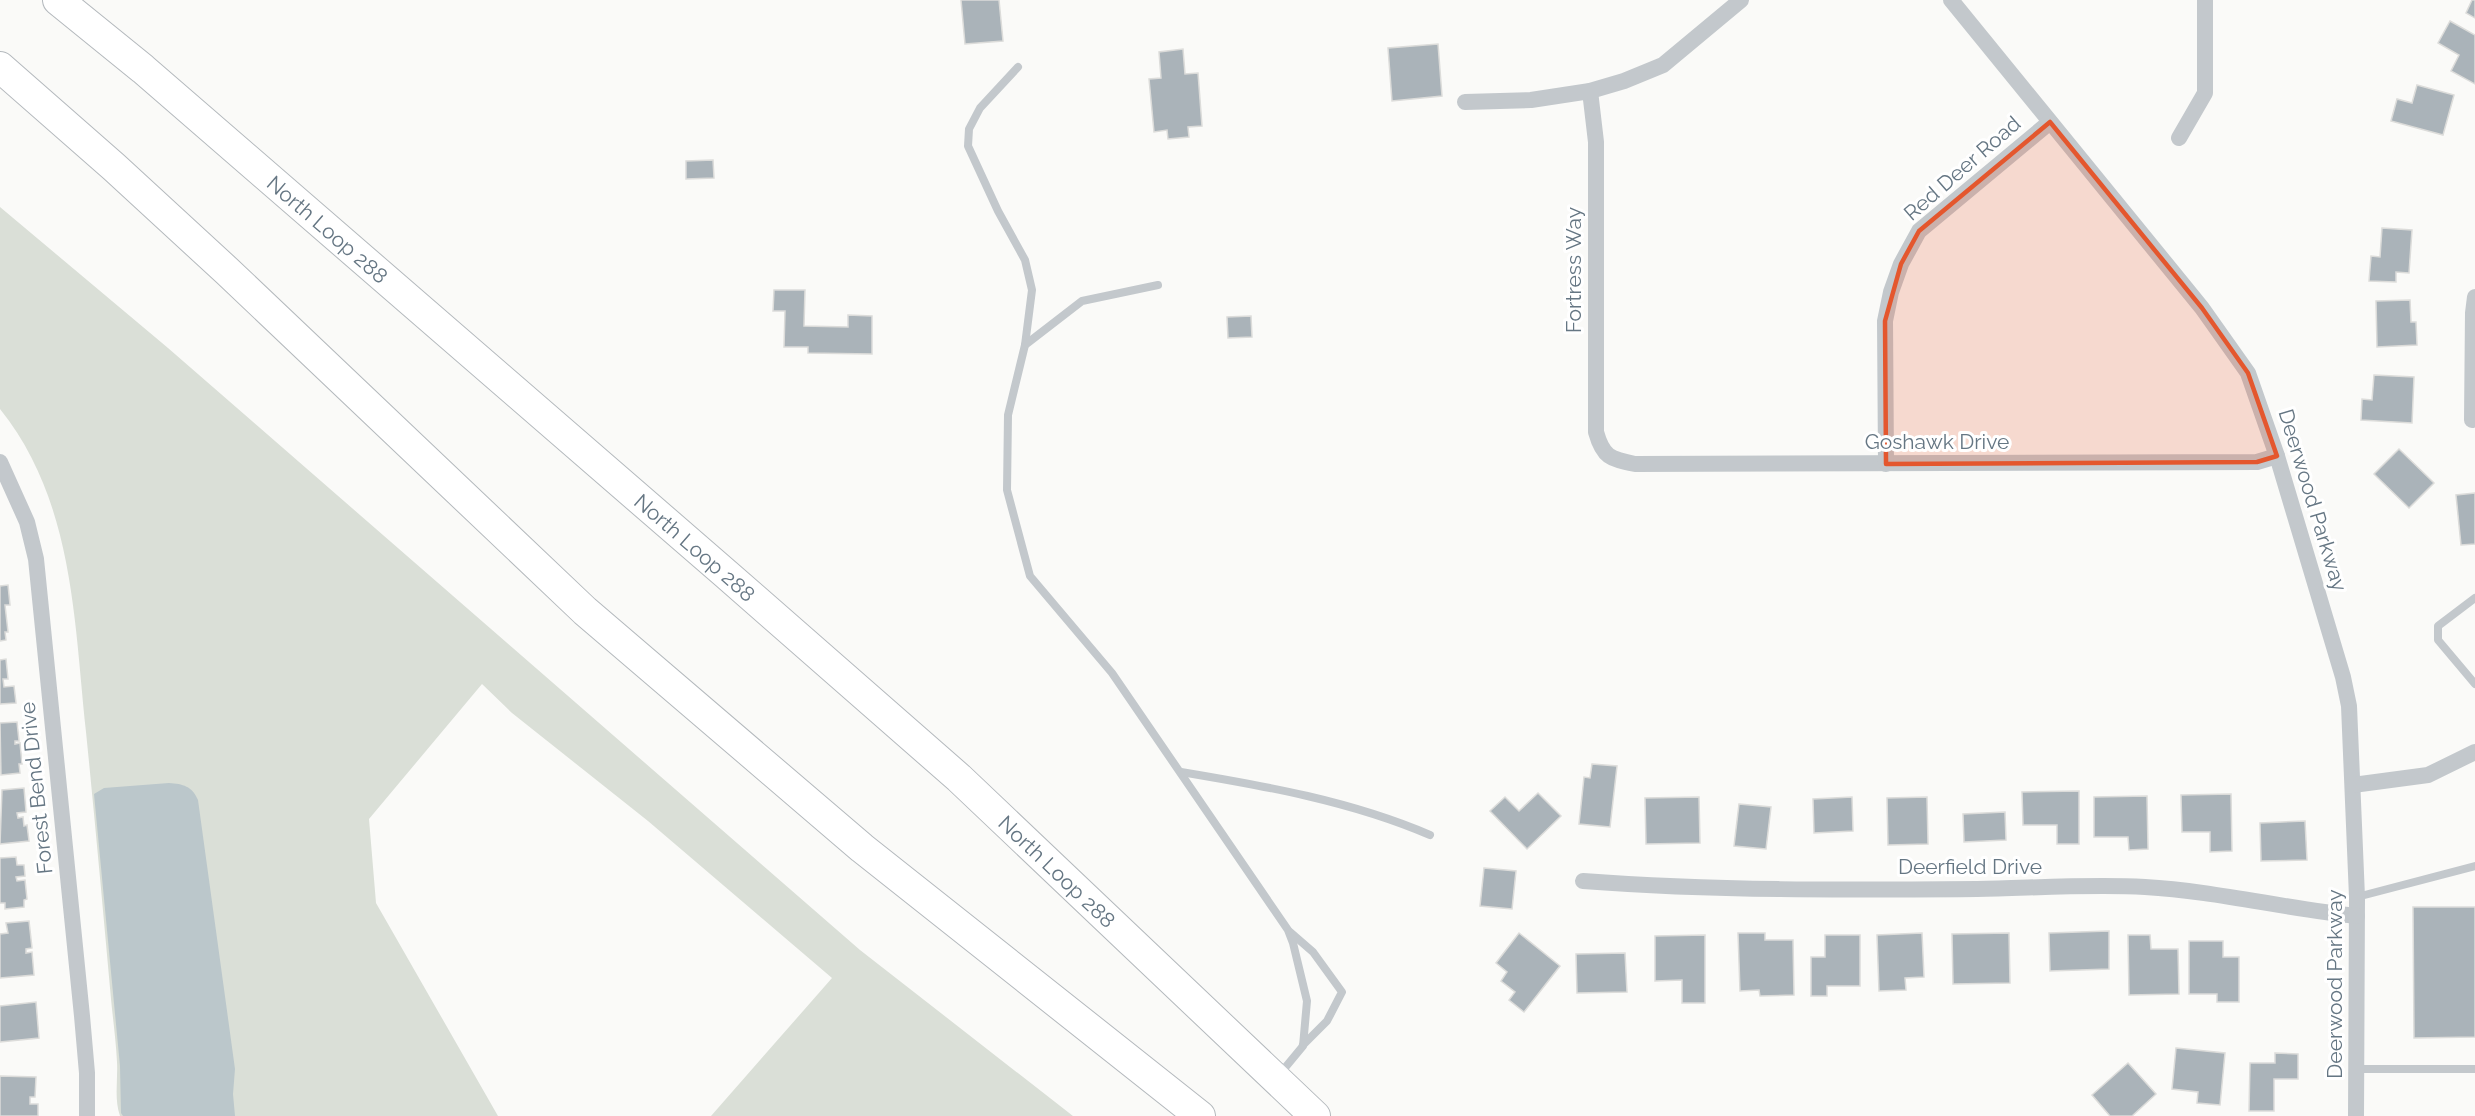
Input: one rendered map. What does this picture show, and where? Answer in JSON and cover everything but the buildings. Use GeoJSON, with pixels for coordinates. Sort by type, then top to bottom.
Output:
{"type":"FeatureCollection","features":[{"type":"Feature","properties":{"kind":"highway","name":"North Loop 288"},"geometry":{"type":"LineString","coordinates":[[58,0],[161,85],[959,778],[1315,1116]]}},
{"type":"Feature","properties":{"kind":"highway"},"geometry":{"type":"LineString","coordinates":[[0,67],[114,166],[594,619],[853,841],[1200,1116]]}},
{"type":"Feature","properties":{"kind":"street"},"geometry":{"type":"LineString","coordinates":[[1465,102],[1531,100],[1590,91],[1624,81],[1663,65],[1741,0]]}},
{"type":"Feature","properties":{"kind":"street","name":"Deerwood Parkway"},"geometry":{"type":"LineString","coordinates":[[1951,0],[2202,308],[2248,373],[2277,456],[2343,677],[2349,706],[2357,897],[2356,1116]]}},
{"type":"Feature","properties":{"kind":"street"},"geometry":{"type":"LineString","coordinates":[[2179,138],[2205,93],[2205,0]]}},
{"type":"Feature","properties":{"kind":"street","name":"Fortress Way"},"geometry":{"type":"LineString","coordinates":[[1590,91],[1596,142],[1596,432],[1601,449]]}},
{"type":"Feature","properties":{"kind":"street","name":"Red Deer Road"},"geometry":{"type":"LineString","coordinates":[[1886,464],[1885,321],[1891,292],[1901,264],[1919,231],[2050,122]]}},
{"type":"Feature","properties":{"kind":"street"},"geometry":{"type":"LineString","coordinates":[[2472,420],[2475,297]]}},
{"type":"Feature","properties":{"kind":"street","name":"Goshawk Drive"},"geometry":{"type":"LineString","coordinates":[[1601,449],[1614,460],[1635,464],[2257,462],[2277,456]]}},
{"type":"Feature","properties":{"kind":"street","name":"Forest Bend Drive"},"geometry":{"type":"LineString","coordinates":[[0,462],[27,522],[36,559],[83,1027],[87,1073],[87,1116]]}},
{"type":"Feature","properties":{"kind":"street"},"geometry":{"type":"LineString","coordinates":[[2354,785],[2427,775],[2475,752]]}},
{"type":"Feature","properties":{"kind":"street","name":"Deerfield Drive"},"geometry":{"type":"LineString","coordinates":[[1583,881],[1642,886],[1828,890],[2145,887],[2357,916]]}},
{"type":"Feature","properties":{"kind":"lane"},"geometry":{"type":"LineString","coordinates":[[1018,67],[980,108],[969,129],[968,146],[998,211],[1025,260],[1032,290],[1025,345],[1008,415],[1006,490],[1030,576],[1112,673],[1288,930],[1307,1001],[1303,1046]]}},
{"type":"Feature","properties":{"kind":"lane"},"geometry":{"type":"LineString","coordinates":[[1025,345],[1082,301],[1158,285]]}},
{"type":"Feature","properties":{"kind":"lane"},"geometry":{"type":"LineString","coordinates":[[2475,598],[2438,626],[2438,640],[2475,684]]}},
{"type":"Feature","properties":{"kind":"lane"},"geometry":{"type":"LineString","coordinates":[[1181,772],[1280,788],[1407,825],[1430,835]]}},
{"type":"Feature","properties":{"kind":"lane"},"geometry":{"type":"LineString","coordinates":[[2357,897],[2475,866]]}},
{"type":"Feature","properties":{"kind":"lane"},"geometry":{"type":"LineString","coordinates":[[1275,1080],[1327,1020],[1342,992],[1313,952],[1288,930]]}},
{"type":"Feature","properties":{"kind":"lane"},"geometry":{"type":"LineString","coordinates":[[2356,1069],[2475,1069]]}},
{"type":"Feature","properties":{"kind":"highlighted area"},"geometry":{"type":"Polygon","coordinates":[[[2050,122],[2202,308],[2248,373],[2277,456],[2257,462],[1886,464],[1885,321],[1901,264],[1919,231],[2050,122]]]}},
{"type":"Feature","properties":{"kind":"shaded area"},"geometry":{"type":"Polygon","coordinates":[[[0,207],[168,348],[860,950],[1073,1116],[711,1116],[832,978],[648,821],[512,713],[482,684],[369,819],[376,903],[498,1116],[120,1116],[117,1096],[116,1046],[78,648],[66,563],[57,522],[43,483],[24,445],[0,409],[0,207]]]}},
{"type":"Feature","properties":{"kind":"shaded area"},"geometry":{"type":"Polygon","coordinates":[[[169,783],[186,787],[198,800],[235,1069],[233,1094],[235,1116],[123,1116],[121,1113],[120,1066],[94,794],[104,788],[169,783]]]}}]}
